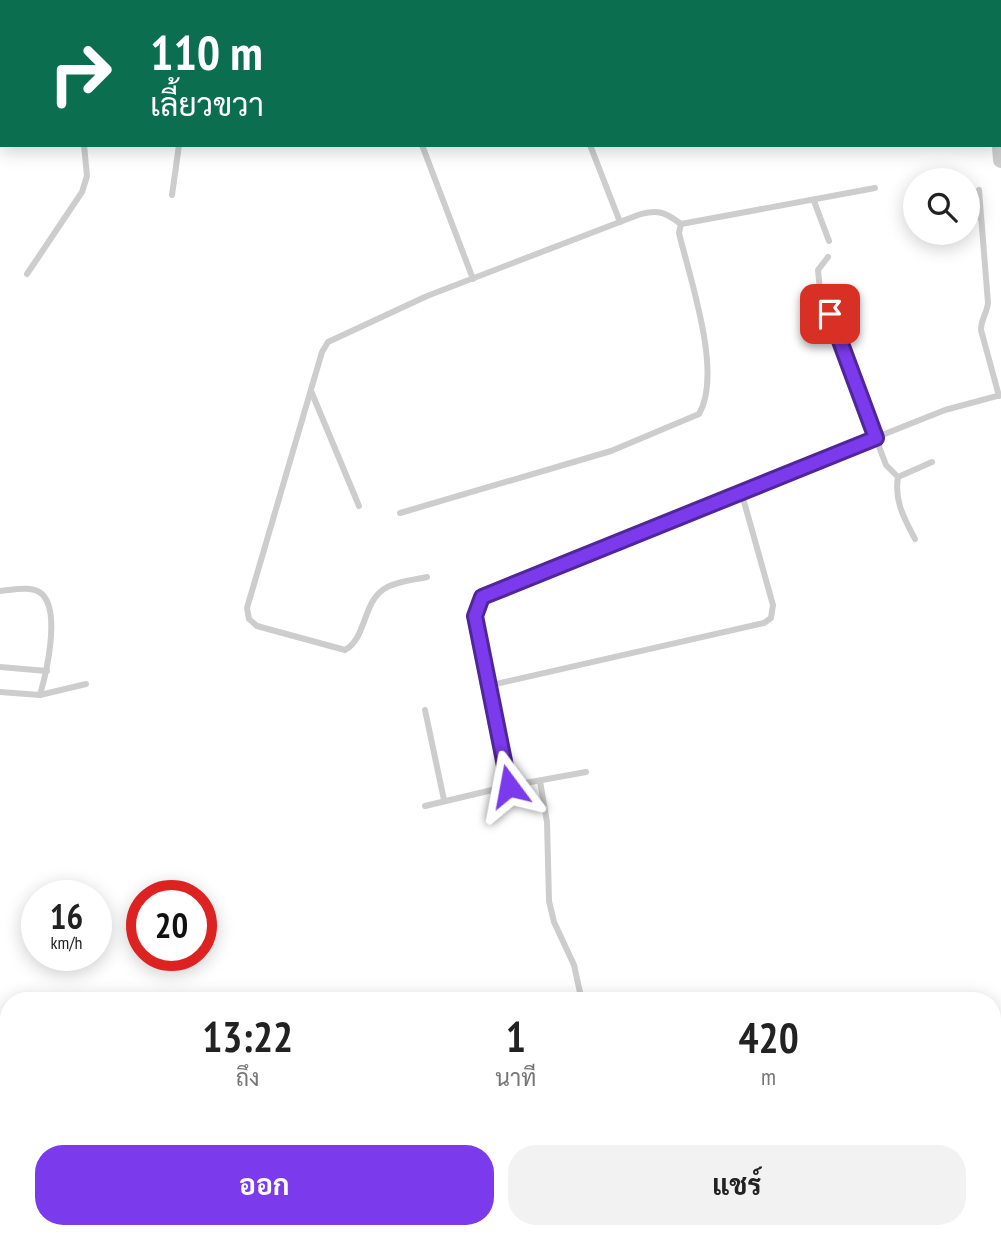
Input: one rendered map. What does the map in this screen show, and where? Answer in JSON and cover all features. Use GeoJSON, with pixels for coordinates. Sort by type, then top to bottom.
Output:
{"type":"FeatureCollection","features":[{"type":"Feature","properties":{"kind":"lane"},"geometry":{"type":"LineString","coordinates":[[27,274],[82,192],[87,176],[84,147]]}},
{"type":"Feature","properties":{"kind":"lane"},"geometry":{"type":"LineString","coordinates":[[172,195],[179,147]]}},
{"type":"Feature","properties":{"kind":"lane"},"geometry":{"type":"LineString","coordinates":[[423,147],[473,279]]}},
{"type":"Feature","properties":{"kind":"lane"},"geometry":{"type":"LineString","coordinates":[[591,147],[620,222]]}},
{"type":"Feature","properties":{"kind":"lane"},"geometry":{"type":"LineString","coordinates":[[428,577],[382,590],[372,603],[352,646],[345,650],[257,626],[249,620],[247,608],[310,390],[322,352],[328,342],[473,279],[653,211],[664,211],[681,224],[875,188]]}},
{"type":"Feature","properties":{"kind":"lane"},"geometry":{"type":"LineString","coordinates":[[814,201],[829,241]]}},
{"type":"Feature","properties":{"kind":"lane"},"geometry":{"type":"LineString","coordinates":[[509,786],[475,616],[482,597],[945,410],[1000,396],[981,330],[981,320],[988,310],[988,303],[980,204]]}},
{"type":"Feature","properties":{"kind":"lane"},"geometry":{"type":"LineString","coordinates":[[400,513],[611,452],[699,414],[705,404],[709,371],[679,233],[681,224]]}},
{"type":"Feature","properties":{"kind":"lane"},"geometry":{"type":"LineString","coordinates":[[828,257],[818,270],[820,290],[886,465],[898,477]]}},
{"type":"Feature","properties":{"kind":"lane"},"geometry":{"type":"LineString","coordinates":[[310,390],[359,506]]}},
{"type":"Feature","properties":{"kind":"lane"},"geometry":{"type":"LineString","coordinates":[[898,477],[932,462]]}},
{"type":"Feature","properties":{"kind":"lane"},"geometry":{"type":"LineString","coordinates":[[898,477],[896,488],[900,510],[915,539]]}},
{"type":"Feature","properties":{"kind":"lane"},"geometry":{"type":"LineString","coordinates":[[487,686],[764,624],[771,618],[773,605],[741,491]]}},
{"type":"Feature","properties":{"kind":"lane"},"geometry":{"type":"LineString","coordinates":[[0,591],[32,589],[42,594],[46,601],[51,628],[47,671],[40,695]]}},
{"type":"Feature","properties":{"kind":"lane"},"geometry":{"type":"LineString","coordinates":[[0,667],[47,671]]}},
{"type":"Feature","properties":{"kind":"lane"},"geometry":{"type":"LineString","coordinates":[[0,692],[25,696],[40,695],[86,684]]}},
{"type":"Feature","properties":{"kind":"lane"},"geometry":{"type":"LineString","coordinates":[[425,710],[444,800]]}},
{"type":"Feature","properties":{"kind":"lane"},"geometry":{"type":"LineString","coordinates":[[425,806],[509,786],[586,772]]}},
{"type":"Feature","properties":{"kind":"lane"},"geometry":{"type":"LineString","coordinates":[[540,780],[547,822],[549,901],[554,922],[574,965],[580,992]]}},
{"type":"Feature","properties":{"kind":"route"},"geometry":{"type":"LineString","coordinates":[[509,786],[475,616],[482,597],[876,438],[830,314]]}}]}
